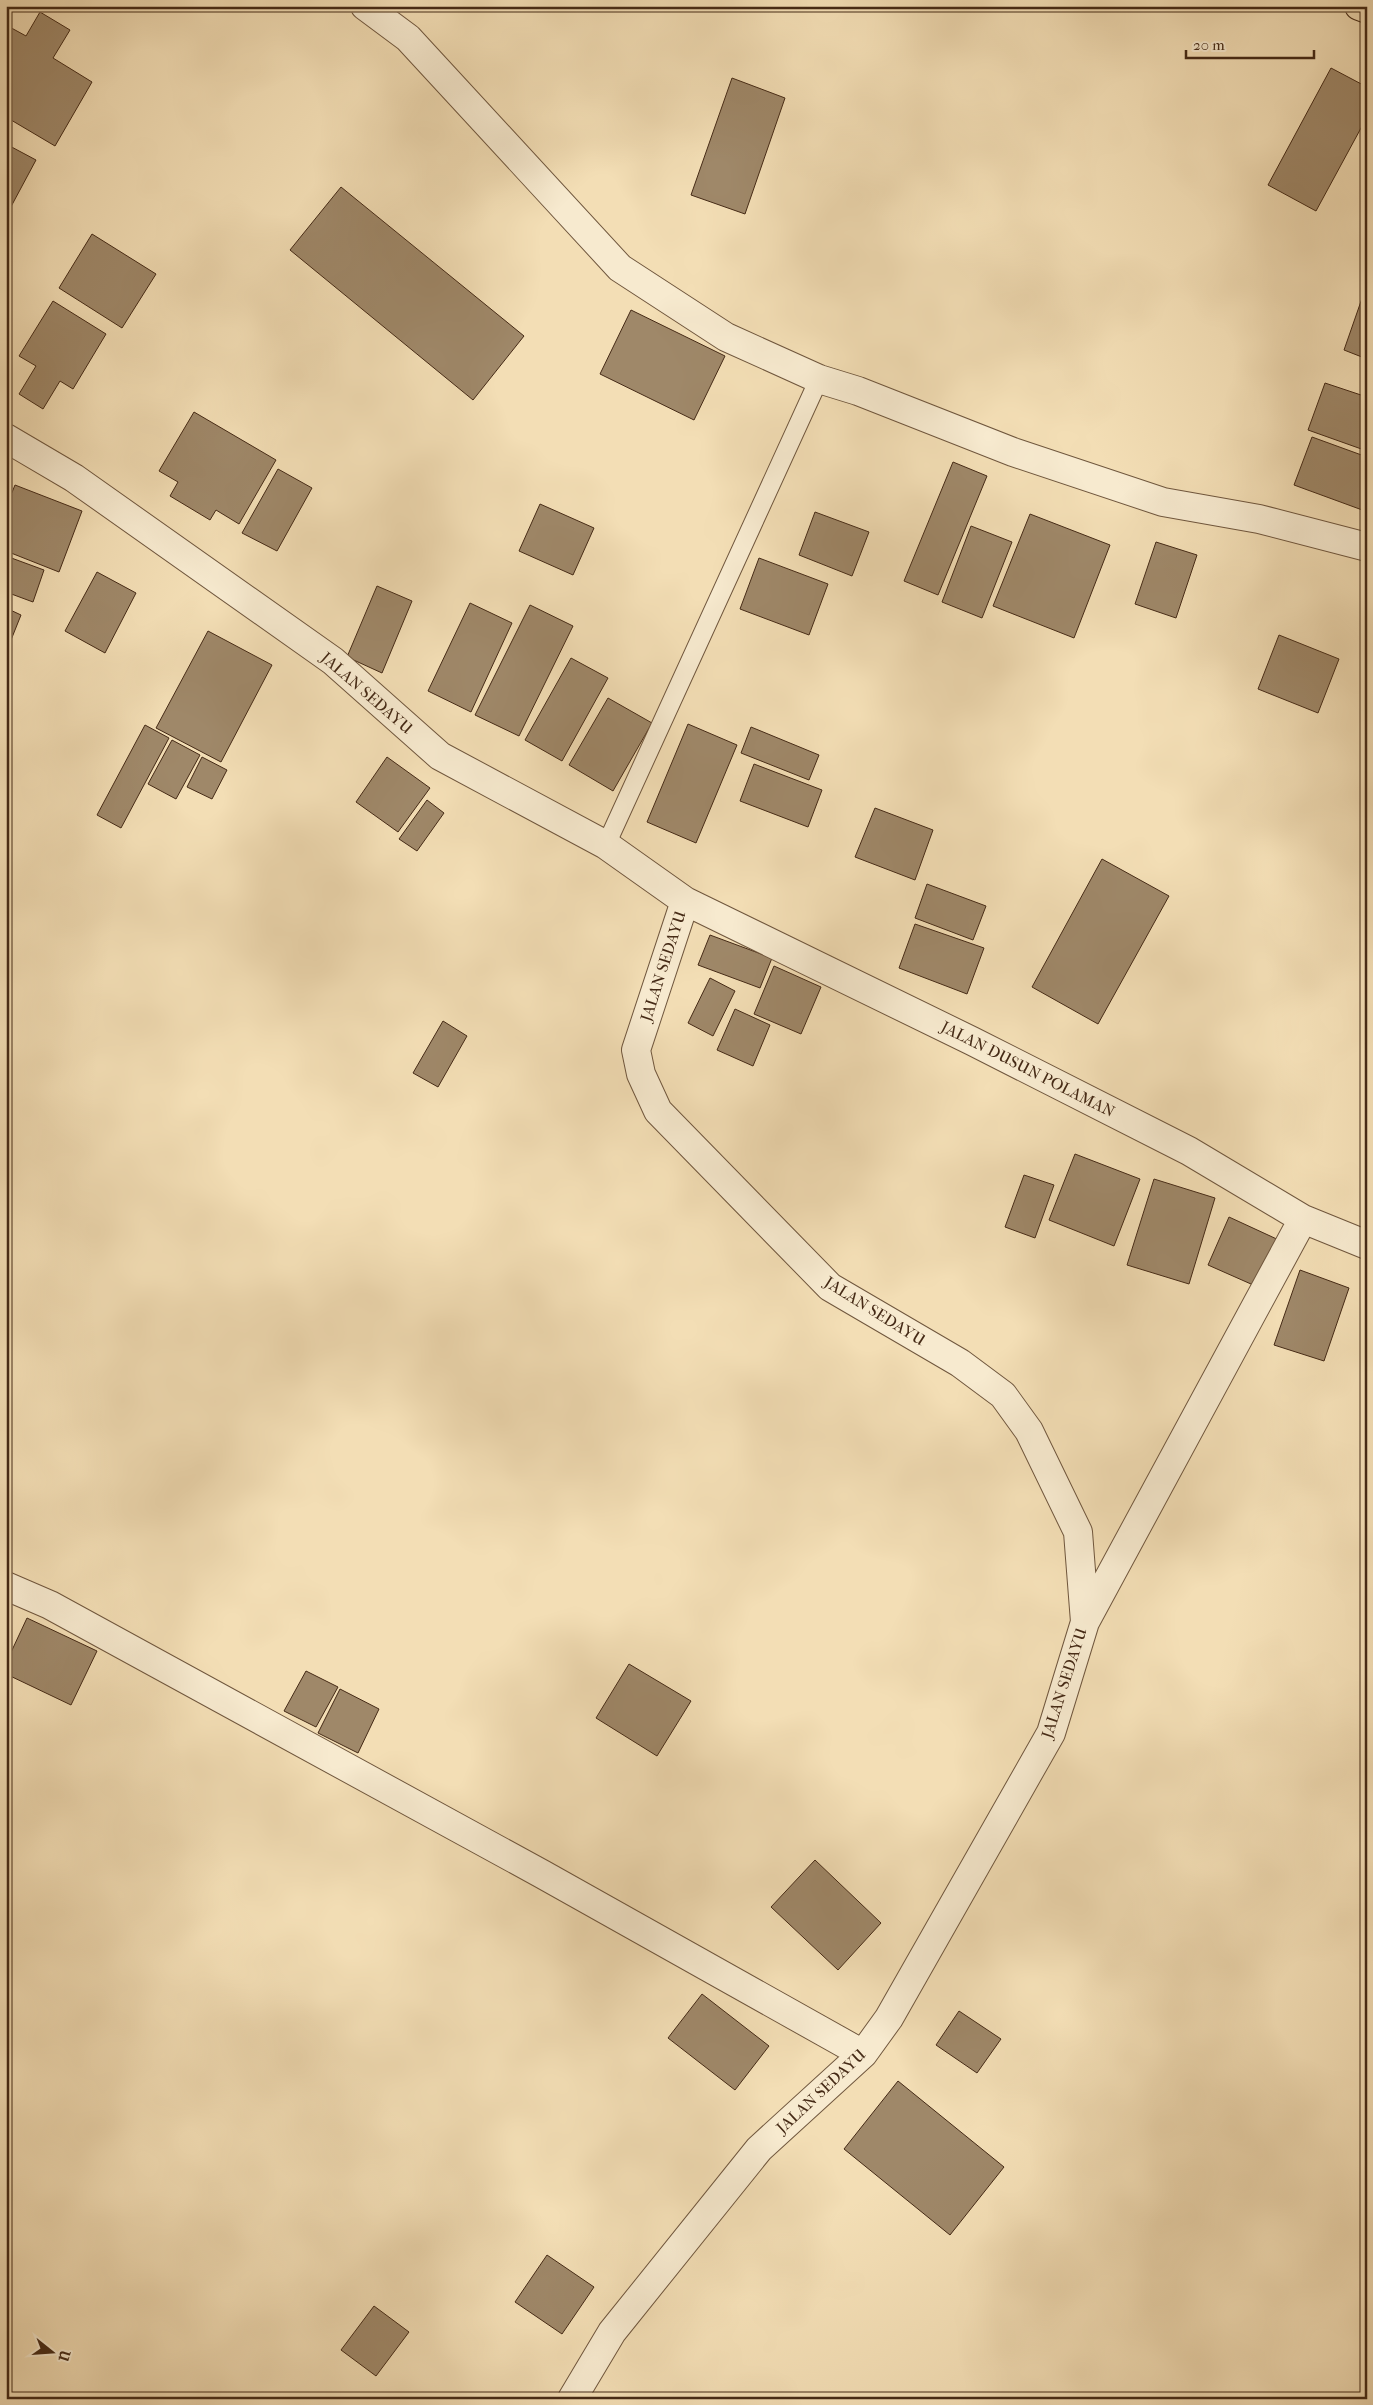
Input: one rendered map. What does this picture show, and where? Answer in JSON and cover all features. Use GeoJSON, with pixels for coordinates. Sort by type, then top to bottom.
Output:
{"type":"FeatureCollection","features":[{"type":"Feature","properties":{"kind":"main road"},"geometry":{"type":"LineString","coordinates":[[1359,6],[1367,10]]}},
{"type":"Feature","properties":{"kind":"street"},"geometry":{"type":"LineString","coordinates":[[365,6],[408,38],[620,268],[726,336],[819,379],[858,391],[1013,452],[1163,502],[1259,519],[1367,547]]}},
{"type":"Feature","properties":{"kind":"street","name":"JALAN SEDAYU"},"geometry":{"type":"LineString","coordinates":[[6,438],[74,478],[332,661],[440,756],[606,846],[685,901],[636,1050],[642,1074],[658,1111],[830,1286],[960,1363],[1003,1395],[1029,1431],[1078,1532],[1085,1622],[1051,1733],[889,2018],[863,2054],[759,2149],[612,2332],[572,2399]]}},
{"type":"Feature","properties":{"kind":"street","name":"JALAN DUSUN POLAMAN"},"geometry":{"type":"LineString","coordinates":[[685,901],[963,1036],[1181,1147],[1303,1220],[1367,1245]]}},
{"type":"Feature","properties":{"kind":"street"},"geometry":{"type":"LineString","coordinates":[[1085,1622],[1303,1220]]}},
{"type":"Feature","properties":{"kind":"street"},"geometry":{"type":"LineString","coordinates":[[6,1586],[50,1605],[542,1874],[863,2054]]}},
{"type":"Feature","properties":{"kind":"lane"},"geometry":{"type":"LineString","coordinates":[[606,846],[819,379]]}},
{"type":"Feature","properties":{"kind":"building"},"geometry":{"type":"Polygon","coordinates":[[[40,12],[70,30],[53,58],[92,82],[55,146],[6,117],[6,25],[26,36],[40,12]]]}},
{"type":"Feature","properties":{"kind":"building"},"geometry":{"type":"Polygon","coordinates":[[[1331,68],[1367,87],[1367,117],[1316,211],[1268,185],[1331,68]]]}},
{"type":"Feature","properties":{"kind":"building"},"geometry":{"type":"Polygon","coordinates":[[[732,78],[785,98],[745,214],[691,195],[732,78]]]}},
{"type":"Feature","properties":{"kind":"building"},"geometry":{"type":"Polygon","coordinates":[[[6,144],[36,160],[6,216],[6,144]]]}},
{"type":"Feature","properties":{"kind":"building"},"geometry":{"type":"Polygon","coordinates":[[[341,187],[524,336],[473,400],[290,250],[341,187]]]}},
{"type":"Feature","properties":{"kind":"building"},"geometry":{"type":"Polygon","coordinates":[[[92,234],[156,274],[122,328],[59,288],[92,234]]]}},
{"type":"Feature","properties":{"kind":"building"},"geometry":{"type":"Polygon","coordinates":[[[1367,284],[1367,359],[1344,350],[1367,284]]]}},
{"type":"Feature","properties":{"kind":"building"},"geometry":{"type":"Polygon","coordinates":[[[53,301],[106,334],[73,389],[60,381],[43,409],[19,394],[36,366],[19,356],[53,301]]]}},
{"type":"Feature","properties":{"kind":"building"},"geometry":{"type":"Polygon","coordinates":[[[631,310],[725,356],[694,420],[600,374],[631,310]]]}},
{"type":"Feature","properties":{"kind":"building"},"geometry":{"type":"Polygon","coordinates":[[[1325,383],[1367,397],[1367,451],[1308,430],[1325,383]]]}},
{"type":"Feature","properties":{"kind":"building"},"geometry":{"type":"Polygon","coordinates":[[[194,412],[276,460],[239,524],[216,510],[210,520],[170,496],[178,482],[159,471],[194,412]]]}},
{"type":"Feature","properties":{"kind":"building"},"geometry":{"type":"Polygon","coordinates":[[[1312,437],[1367,457],[1365,511],[1294,485],[1312,437]]]}},
{"type":"Feature","properties":{"kind":"building"},"geometry":{"type":"Polygon","coordinates":[[[953,462],[987,476],[938,595],[904,581],[953,462]]]}},
{"type":"Feature","properties":{"kind":"building"},"geometry":{"type":"Polygon","coordinates":[[[278,469],[312,488],[277,551],[242,533],[278,469]]]}},
{"type":"Feature","properties":{"kind":"building"},"geometry":{"type":"Polygon","coordinates":[[[15,485],[82,511],[59,572],[6,551],[6,507],[15,485]]]}},
{"type":"Feature","properties":{"kind":"building"},"geometry":{"type":"Polygon","coordinates":[[[540,504],[594,528],[573,575],[519,551],[540,504]]]}},
{"type":"Feature","properties":{"kind":"building"},"geometry":{"type":"Polygon","coordinates":[[[815,512],[869,532],[852,576],[799,555],[815,512]]]}},
{"type":"Feature","properties":{"kind":"building"},"geometry":{"type":"Polygon","coordinates":[[[1030,514],[1110,545],[1074,638],[993,606],[1030,514]]]}},
{"type":"Feature","properties":{"kind":"building"},"geometry":{"type":"Polygon","coordinates":[[[971,526],[1012,542],[982,618],[942,602],[971,526]]]}},
{"type":"Feature","properties":{"kind":"building"},"geometry":{"type":"Polygon","coordinates":[[[1156,542],[1197,555],[1176,618],[1135,604],[1156,542]]]}},
{"type":"Feature","properties":{"kind":"building"},"geometry":{"type":"Polygon","coordinates":[[[6,556],[44,570],[33,602],[6,592],[6,556]]]}},
{"type":"Feature","properties":{"kind":"building"},"geometry":{"type":"Polygon","coordinates":[[[759,558],[828,584],[809,635],[740,609],[759,558]]]}},
{"type":"Feature","properties":{"kind":"building"},"geometry":{"type":"Polygon","coordinates":[[[97,572],[136,593],[105,653],[65,631],[97,572]]]}},
{"type":"Feature","properties":{"kind":"building"},"geometry":{"type":"Polygon","coordinates":[[[377,586],[412,601],[382,673],[347,657],[377,586]]]}},
{"type":"Feature","properties":{"kind":"building"},"geometry":{"type":"Polygon","coordinates":[[[470,603],[512,623],[471,712],[428,691],[470,603]]]}},
{"type":"Feature","properties":{"kind":"building"},"geometry":{"type":"Polygon","coordinates":[[[530,605],[573,626],[519,736],[475,715],[530,605]]]}},
{"type":"Feature","properties":{"kind":"building"},"geometry":{"type":"Polygon","coordinates":[[[6,608],[21,615],[7,650],[6,649],[6,608]]]}},
{"type":"Feature","properties":{"kind":"building"},"geometry":{"type":"Polygon","coordinates":[[[208,631],[272,665],[221,762],[156,728],[208,631]]]}},
{"type":"Feature","properties":{"kind":"building"},"geometry":{"type":"Polygon","coordinates":[[[1279,635],[1339,659],[1318,713],[1258,689],[1279,635]]]}},
{"type":"Feature","properties":{"kind":"building"},"geometry":{"type":"Polygon","coordinates":[[[571,658],[608,678],[562,761],[525,740],[571,658]]]}},
{"type":"Feature","properties":{"kind":"building"},"geometry":{"type":"Polygon","coordinates":[[[608,698],[652,723],[613,791],[569,765],[608,698]]]}},
{"type":"Feature","properties":{"kind":"building"},"geometry":{"type":"Polygon","coordinates":[[[688,724],[737,745],[696,843],[647,822],[688,724]]]}},
{"type":"Feature","properties":{"kind":"building"},"geometry":{"type":"Polygon","coordinates":[[[145,725],[169,738],[121,828],[97,815],[145,725]]]}},
{"type":"Feature","properties":{"kind":"building"},"geometry":{"type":"Polygon","coordinates":[[[751,727],[819,755],[809,780],[741,753],[751,727]]]}},
{"type":"Feature","properties":{"kind":"building"},"geometry":{"type":"Polygon","coordinates":[[[172,740],[200,755],[176,799],[148,784],[172,740]]]}},
{"type":"Feature","properties":{"kind":"building"},"geometry":{"type":"Polygon","coordinates":[[[202,757],[227,770],[212,799],[187,787],[202,757]]]}},
{"type":"Feature","properties":{"kind":"building"},"geometry":{"type":"Polygon","coordinates":[[[387,757],[430,788],[398,832],[356,802],[387,757]]]}},
{"type":"Feature","properties":{"kind":"building"},"geometry":{"type":"Polygon","coordinates":[[[754,764],[822,790],[808,827],[740,801],[754,764]]]}},
{"type":"Feature","properties":{"kind":"building"},"geometry":{"type":"Polygon","coordinates":[[[427,800],[444,813],[417,851],[399,839],[427,800]]]}},
{"type":"Feature","properties":{"kind":"building"},"geometry":{"type":"Polygon","coordinates":[[[875,808],[933,830],[915,880],[855,857],[875,808]]]}},
{"type":"Feature","properties":{"kind":"building"},"geometry":{"type":"Polygon","coordinates":[[[1102,859],[1169,896],[1098,1024],[1032,987],[1102,859]]]}},
{"type":"Feature","properties":{"kind":"building"},"geometry":{"type":"Polygon","coordinates":[[[927,884],[986,906],[973,940],[915,918],[927,884]]]}},
{"type":"Feature","properties":{"kind":"building"},"geometry":{"type":"Polygon","coordinates":[[[915,924],[984,948],[967,994],[899,968],[915,924]]]}},
{"type":"Feature","properties":{"kind":"building"},"geometry":{"type":"Polygon","coordinates":[[[710,935],[772,958],[760,988],[698,965],[710,935]]]}},
{"type":"Feature","properties":{"kind":"building"},"geometry":{"type":"Polygon","coordinates":[[[774,966],[821,987],[801,1034],[754,1014],[774,966]]]}},
{"type":"Feature","properties":{"kind":"building"},"geometry":{"type":"Polygon","coordinates":[[[710,978],[735,991],[713,1036],[688,1023],[710,978]]]}},
{"type":"Feature","properties":{"kind":"building"},"geometry":{"type":"Polygon","coordinates":[[[735,1009],[770,1025],[753,1066],[717,1050],[735,1009]]]}},
{"type":"Feature","properties":{"kind":"building"},"geometry":{"type":"Polygon","coordinates":[[[443,1021],[467,1036],[438,1087],[413,1073],[443,1021]]]}},
{"type":"Feature","properties":{"kind":"building"},"geometry":{"type":"Polygon","coordinates":[[[1075,1154],[1140,1179],[1114,1246],[1049,1220],[1075,1154]]]}},
{"type":"Feature","properties":{"kind":"building"},"geometry":{"type":"Polygon","coordinates":[[[1024,1175],[1054,1185],[1035,1238],[1005,1227],[1024,1175]]]}},
{"type":"Feature","properties":{"kind":"building"},"geometry":{"type":"Polygon","coordinates":[[[1154,1179],[1215,1198],[1189,1284],[1127,1265],[1154,1179]]]}},
{"type":"Feature","properties":{"kind":"building"},"geometry":{"type":"Polygon","coordinates":[[[1229,1217],[1281,1241],[1260,1288],[1208,1265],[1229,1217]]]}},
{"type":"Feature","properties":{"kind":"building"},"geometry":{"type":"Polygon","coordinates":[[[1300,1270],[1349,1288],[1324,1361],[1274,1345],[1300,1270]]]}},
{"type":"Feature","properties":{"kind":"building"},"geometry":{"type":"Polygon","coordinates":[[[27,1618],[97,1651],[71,1705],[6,1674],[6,1663],[27,1618]]]}},
{"type":"Feature","properties":{"kind":"building"},"geometry":{"type":"Polygon","coordinates":[[[629,1664],[691,1701],[657,1756],[596,1718],[629,1664]]]}},
{"type":"Feature","properties":{"kind":"building"},"geometry":{"type":"Polygon","coordinates":[[[306,1671],[338,1687],[316,1727],[284,1711],[306,1671]]]}},
{"type":"Feature","properties":{"kind":"building"},"geometry":{"type":"Polygon","coordinates":[[[340,1689],[379,1709],[358,1753],[318,1733],[340,1689]]]}},
{"type":"Feature","properties":{"kind":"building"},"geometry":{"type":"Polygon","coordinates":[[[815,1860],[881,1923],[838,1970],[771,1907],[815,1860]]]}},
{"type":"Feature","properties":{"kind":"building"},"geometry":{"type":"Polygon","coordinates":[[[702,1994],[769,2046],[735,2090],[668,2038],[702,1994]]]}},
{"type":"Feature","properties":{"kind":"building"},"geometry":{"type":"Polygon","coordinates":[[[959,2011],[1001,2039],[977,2073],[936,2045],[959,2011]]]}},
{"type":"Feature","properties":{"kind":"building"},"geometry":{"type":"Polygon","coordinates":[[[898,2081],[1004,2167],[950,2235],[844,2149],[898,2081]]]}},
{"type":"Feature","properties":{"kind":"building"},"geometry":{"type":"Polygon","coordinates":[[[547,2255],[594,2287],[562,2334],[515,2302],[547,2255]]]}},
{"type":"Feature","properties":{"kind":"building"},"geometry":{"type":"Polygon","coordinates":[[[374,2306],[409,2332],[376,2376],[341,2350],[374,2306]]]}}]}
